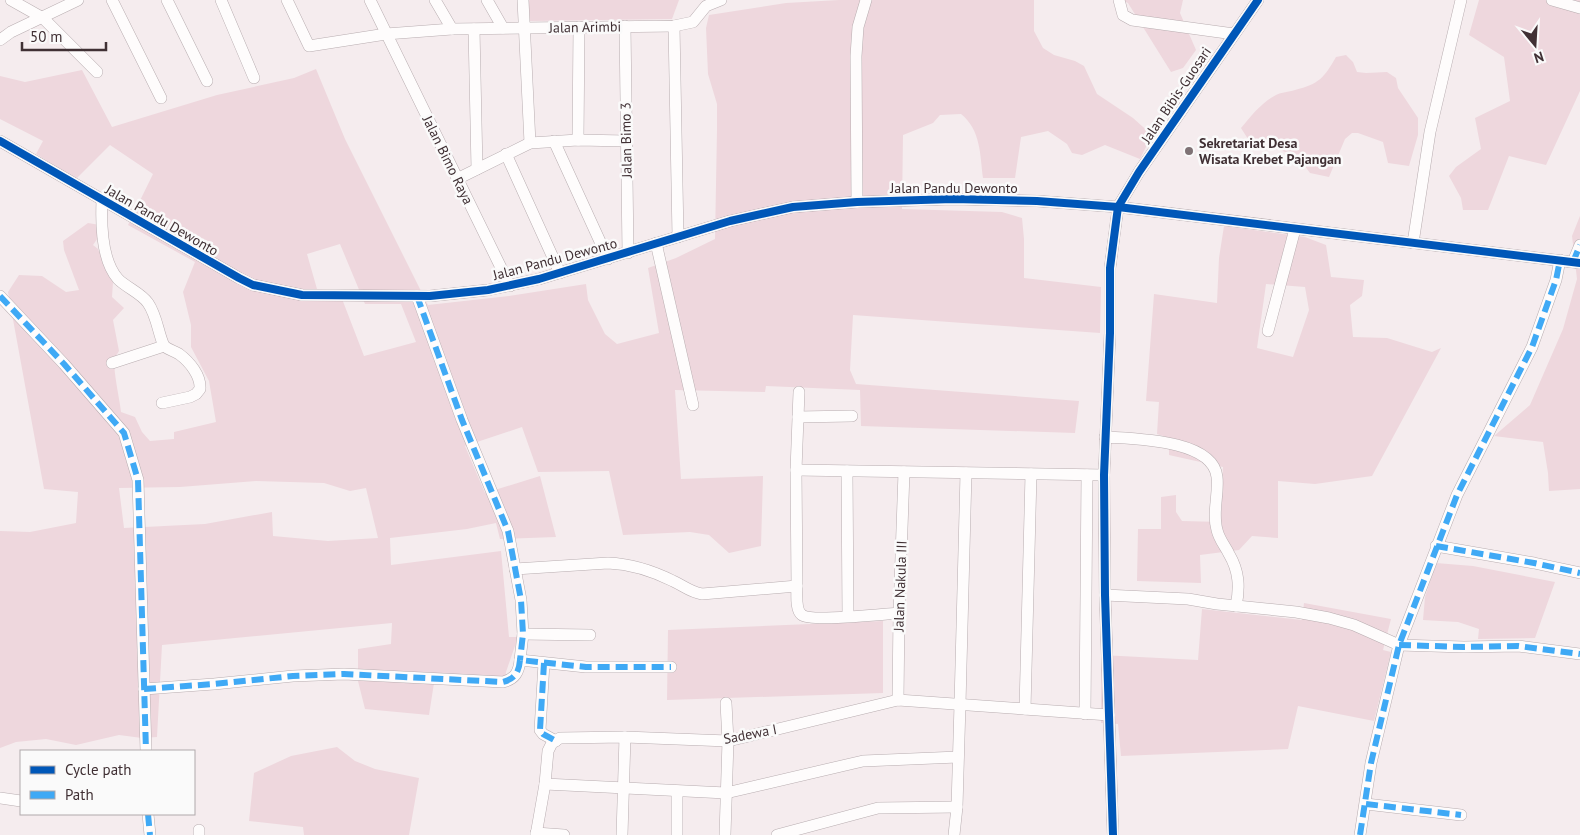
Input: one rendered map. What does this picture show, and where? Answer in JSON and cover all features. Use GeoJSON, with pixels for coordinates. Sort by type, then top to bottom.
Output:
{"type":"FeatureCollection","features":[{"type":"Feature","properties":{"kind":"street"},"geometry":{"type":"LineString","coordinates":[[11,0],[44,18],[97,72]]}},
{"type":"Feature","properties":{"kind":"street"},"geometry":{"type":"LineString","coordinates":[[0,40],[11,32],[44,18],[78,0]]}},
{"type":"Feature","properties":{"kind":"street"},"geometry":{"type":"LineString","coordinates":[[112,0],[161,98]]}},
{"type":"Feature","properties":{"kind":"street"},"geometry":{"type":"LineString","coordinates":[[167,0],[207,80]]}},
{"type":"Feature","properties":{"kind":"street"},"geometry":{"type":"LineString","coordinates":[[221,0],[254,78]]}},
{"type":"Feature","properties":{"kind":"street","name":"Jalan Arimbi"},"geometry":{"type":"LineString","coordinates":[[287,0],[309,46],[386,34],[452,29],[674,26]]}},
{"type":"Feature","properties":{"kind":"street","name":"Jalan Bimo Raya"},"geometry":{"type":"LineString","coordinates":[[370,0],[510,286]]}},
{"type":"Feature","properties":{"kind":"street"},"geometry":{"type":"LineString","coordinates":[[435,0],[452,29]]}},
{"type":"Feature","properties":{"kind":"street"},"geometry":{"type":"LineString","coordinates":[[487,0],[503,28]]}},
{"type":"Feature","properties":{"kind":"street"},"geometry":{"type":"LineString","coordinates":[[523,0],[530,143]]}},
{"type":"Feature","properties":{"kind":"street"},"geometry":{"type":"LineString","coordinates":[[678,237],[674,26],[693,22],[706,6],[721,0]]}},
{"type":"Feature","properties":{"kind":"street"},"geometry":{"type":"LineString","coordinates":[[857,202],[856,56],[858,28],[866,0]]}},
{"type":"Feature","properties":{"kind":"street"},"geometry":{"type":"LineString","coordinates":[[1119,0],[1123,15],[1132,20],[1234,34]]}},
{"type":"Feature","properties":{"kind":"street","name":"Jalan Bibis-Guosari"},"geometry":{"type":"LineString","coordinates":[[1118,207],[1139,172],[1258,0]]}},
{"type":"Feature","properties":{"kind":"street"},"geometry":{"type":"LineString","coordinates":[[1412,243],[1430,132],[1462,0]]}},
{"type":"Feature","properties":{"kind":"street"},"geometry":{"type":"LineString","coordinates":[[1552,0],[1580,8]]}},
{"type":"Feature","properties":{"kind":"street","name":"Jalan Bimo 3"},"geometry":{"type":"LineString","coordinates":[[625,26],[628,253]]}},
{"type":"Feature","properties":{"kind":"street"},"geometry":{"type":"LineString","coordinates":[[578,140],[579,27]]}},
{"type":"Feature","properties":{"kind":"street"},"geometry":{"type":"LineString","coordinates":[[474,29],[477,169]]}},
{"type":"Feature","properties":{"kind":"street"},"geometry":{"type":"LineString","coordinates":[[457,179],[530,143],[578,140],[626,141]]}},
{"type":"Feature","properties":{"kind":"street","name":"Jalan Pandu Dewonto"},"geometry":{"type":"LineString","coordinates":[[0,141],[239,278],[253,285],[302,294],[430,296],[510,286],[628,253],[730,221],[793,207],[857,202],[986,199],[1118,207],[1577,262]]}},
{"type":"Feature","properties":{"kind":"street"},"geometry":{"type":"LineString","coordinates":[[554,141],[608,258]]}},
{"type":"Feature","properties":{"kind":"street"},"geometry":{"type":"LineString","coordinates":[[506,154],[560,272]]}},
{"type":"Feature","properties":{"kind":"street"},"geometry":{"type":"LineString","coordinates":[[102,201],[101,224],[107,257],[119,280],[149,305],[164,346],[183,357],[194,368],[201,386],[199,392],[190,397],[162,403]]}},
{"type":"Feature","properties":{"kind":"street"},"geometry":{"type":"LineString","coordinates":[[1113,835],[1105,595],[1104,475],[1110,333],[1110,268],[1118,207]]}},
{"type":"Feature","properties":{"kind":"street"},"geometry":{"type":"LineString","coordinates":[[1268,331],[1295,228]]}},
{"type":"Feature","properties":{"kind":"street"},"geometry":{"type":"LineString","coordinates":[[656,243],[692,406]]}},
{"type":"Feature","properties":{"kind":"street"},"geometry":{"type":"LineString","coordinates":[[1577,262],[1580,245]]}},
{"type":"Feature","properties":{"kind":"street"},"geometry":{"type":"LineString","coordinates":[[1360,835],[1371,763],[1399,645],[1457,495],[1532,347],[1556,280],[1560,260]]}},
{"type":"Feature","properties":{"kind":"street"},"geometry":{"type":"LineString","coordinates":[[0,296],[64,364],[124,433],[138,480],[146,750]]}},
{"type":"Feature","properties":{"kind":"street"},"geometry":{"type":"LineString","coordinates":[[144,689],[293,676],[344,674],[503,682],[514,677],[519,667],[523,634],[521,600],[508,531],[462,420],[417,296]]}},
{"type":"Feature","properties":{"kind":"street"},"geometry":{"type":"LineString","coordinates":[[112,363],[164,346]]}},
{"type":"Feature","properties":{"kind":"street"},"geometry":{"type":"LineString","coordinates":[[799,392],[796,470],[797,586],[798,608],[801,615],[804,617],[820,618],[899,613]]}},
{"type":"Feature","properties":{"kind":"street"},"geometry":{"type":"LineString","coordinates":[[798,417],[852,416]]}},
{"type":"Feature","properties":{"kind":"street"},"geometry":{"type":"LineString","coordinates":[[1105,437],[1156,440],[1199,453],[1216,470],[1215,516],[1217,532],[1230,557],[1239,581],[1236,606]]}},
{"type":"Feature","properties":{"kind":"street"},"geometry":{"type":"LineString","coordinates":[[796,470],[1104,475]]}},
{"type":"Feature","properties":{"kind":"street"},"geometry":{"type":"LineString","coordinates":[[847,471],[848,616]]}},
{"type":"Feature","properties":{"kind":"street","name":"Jalan Nakula III"},"geometry":{"type":"LineString","coordinates":[[898,700],[904,472]]}},
{"type":"Feature","properties":{"kind":"street"},"geometry":{"type":"LineString","coordinates":[[954,835],[960,704],[966,473]]}},
{"type":"Feature","properties":{"kind":"street"},"geometry":{"type":"LineString","coordinates":[[1024,709],[1031,474]]}},
{"type":"Feature","properties":{"kind":"street"},"geometry":{"type":"LineString","coordinates":[[1085,714],[1087,475]]}},
{"type":"Feature","properties":{"kind":"street"},"geometry":{"type":"LineString","coordinates":[[1436,546],[1534,563],[1580,574]]}},
{"type":"Feature","properties":{"kind":"street"},"geometry":{"type":"LineString","coordinates":[[515,569],[608,563],[621,564],[651,572],[674,581],[693,592],[702,594],[797,586]]}},
{"type":"Feature","properties":{"kind":"street"},"geometry":{"type":"LineString","coordinates":[[1105,595],[1188,599],[1296,612],[1354,625],[1399,645],[1518,646],[1580,654]]}},
{"type":"Feature","properties":{"kind":"street"},"geometry":{"type":"LineString","coordinates":[[523,634],[590,635]]}},
{"type":"Feature","properties":{"kind":"street"},"geometry":{"type":"LineString","coordinates":[[520,660],[586,667],[671,667]]}},
{"type":"Feature","properties":{"kind":"street"},"geometry":{"type":"LineString","coordinates":[[544,663],[540,730],[543,734],[556,740],[550,747],[547,755],[546,784],[536,834],[564,835]]}},
{"type":"Feature","properties":{"kind":"street"},"geometry":{"type":"LineString","coordinates":[[1086,674],[1109,674]]}},
{"type":"Feature","properties":{"kind":"street","name":"Sadewa I"},"geometry":{"type":"LineString","coordinates":[[556,740],[625,737],[728,741],[898,700],[1109,715]]}},
{"type":"Feature","properties":{"kind":"street"},"geometry":{"type":"LineString","coordinates":[[725,835],[728,741],[726,703]]}},
{"type":"Feature","properties":{"kind":"street"},"geometry":{"type":"LineString","coordinates":[[622,835],[625,737]]}},
{"type":"Feature","properties":{"kind":"street"},"geometry":{"type":"LineString","coordinates":[[546,784],[726,793],[863,761],[958,756]]}},
{"type":"Feature","properties":{"kind":"street"},"geometry":{"type":"LineString","coordinates":[[676,791],[676,835]]}},
{"type":"Feature","properties":{"kind":"street"},"geometry":{"type":"LineString","coordinates":[[0,798],[20,801]]}},
{"type":"Feature","properties":{"kind":"street"},"geometry":{"type":"LineString","coordinates":[[1366,804],[1461,815]]}},
{"type":"Feature","properties":{"kind":"street"},"geometry":{"type":"LineString","coordinates":[[777,835],[878,808],[956,807]]}},
{"type":"Feature","properties":{"kind":"street"},"geometry":{"type":"LineString","coordinates":[[148,815],[150,835]]}},
{"type":"Feature","properties":{"kind":"shaded area"},"geometry":{"type":"Polygon","coordinates":[[[529,0],[679,0],[672,19],[529,21],[529,0]]]}},
{"type":"Feature","properties":{"kind":"shaded area"},"geometry":{"type":"Polygon","coordinates":[[[839,0],[1034,0],[1034,31],[1043,48],[1054,55],[1075,61],[1084,66],[1097,94],[1133,118],[1152,135],[1140,159],[1105,145],[1082,155],[1072,153],[1067,144],[1048,131],[1021,137],[1015,178],[983,178],[976,135],[968,120],[961,114],[940,115],[933,123],[903,135],[902,209],[1002,212],[1022,218],[1024,278],[1101,287],[1100,333],[853,315],[850,370],[856,384],[1079,401],[1075,433],[861,426],[860,390],[766,386],[765,392],[675,390],[681,479],[763,476],[761,546],[729,553],[709,535],[690,532],[623,535],[609,471],[538,472],[522,427],[465,446],[485,493],[540,476],[556,537],[500,539],[496,523],[467,529],[390,538],[391,565],[501,551],[509,637],[518,637],[506,672],[504,688],[434,683],[429,715],[365,709],[358,681],[358,649],[391,644],[392,623],[162,645],[157,737],[142,738],[119,735],[76,745],[46,739],[16,742],[0,748],[0,531],[30,532],[76,523],[78,492],[44,489],[8,292],[19,275],[42,276],[66,292],[79,290],[64,250],[63,241],[88,223],[106,226],[93,245],[98,249],[113,282],[112,297],[124,308],[113,320],[119,351],[114,362],[121,412],[135,417],[142,432],[150,441],[174,439],[174,432],[216,422],[209,381],[191,347],[191,325],[183,292],[195,262],[128,225],[153,174],[110,145],[76,179],[36,154],[43,141],[0,119],[0,76],[25,82],[82,70],[112,127],[217,95],[294,78],[316,69],[345,139],[428,305],[509,296],[586,284],[588,300],[605,334],[617,344],[659,333],[648,268],[676,258],[715,239],[717,104],[708,74],[706,28],[709,15],[786,3],[839,0]],[[340,244],[307,254],[317,289],[339,291],[364,356],[416,342],[401,304],[365,304],[340,244]],[[256,481],[180,487],[119,488],[124,528],[205,524],[272,512],[273,536],[328,541],[378,538],[366,488],[350,491],[324,483],[256,481]]]}},
{"type":"Feature","properties":{"kind":"shaded area"},"geometry":{"type":"Polygon","coordinates":[[[1121,0],[1183,0],[1180,13],[1196,50],[1183,68],[1171,72],[1128,3],[1121,0]]]}},
{"type":"Feature","properties":{"kind":"shaded area"},"geometry":{"type":"Polygon","coordinates":[[[1479,0],[1580,0],[1580,91],[1546,165],[1509,156],[1488,210],[1463,210],[1461,198],[1449,176],[1456,167],[1481,149],[1475,118],[1510,101],[1504,57],[1469,35],[1479,0]]]}},
{"type":"Feature","properties":{"kind":"shaded area"},"geometry":{"type":"Polygon","coordinates":[[[1346,55],[1353,62],[1357,72],[1387,72],[1396,78],[1398,88],[1418,118],[1418,135],[1409,166],[1388,163],[1383,142],[1358,133],[1352,133],[1345,139],[1329,177],[1310,173],[1292,155],[1256,145],[1248,138],[1241,128],[1266,101],[1278,94],[1310,85],[1324,75],[1336,57],[1346,55]]]}},
{"type":"Feature","properties":{"kind":"shaded area"},"geometry":{"type":"Polygon","coordinates":[[[1580,216],[1580,489],[1549,491],[1543,442],[1494,436],[1530,405],[1563,329],[1577,279],[1572,236],[1580,216]]]}},
{"type":"Feature","properties":{"kind":"shaded area"},"geometry":{"type":"Polygon","coordinates":[[[1224,226],[1305,237],[1326,245],[1331,277],[1364,280],[1362,296],[1350,305],[1353,337],[1387,338],[1432,352],[1441,348],[1372,476],[1315,484],[1278,481],[1278,538],[1252,536],[1239,550],[1200,555],[1201,583],[1137,581],[1138,529],[1161,529],[1161,497],[1176,495],[1176,512],[1182,521],[1221,522],[1223,467],[1169,455],[1169,438],[1157,434],[1159,402],[1146,401],[1154,294],[1217,303],[1219,258],[1224,226]],[[1266,284],[1257,348],[1293,357],[1309,310],[1305,287],[1266,284]]]}},
{"type":"Feature","properties":{"kind":"shaded area"},"geometry":{"type":"Polygon","coordinates":[[[1436,563],[1473,566],[1555,582],[1535,638],[1478,639],[1479,629],[1458,622],[1423,620],[1425,597],[1436,563]]]}},
{"type":"Feature","properties":{"kind":"shaded area"},"geometry":{"type":"Polygon","coordinates":[[[1304,603],[1391,619],[1383,650],[1391,652],[1374,721],[1298,706],[1288,749],[1121,756],[1118,724],[1101,723],[1101,655],[1198,660],[1202,609],[1302,620],[1304,603]]]}},
{"type":"Feature","properties":{"kind":"shaded area"},"geometry":{"type":"Polygon","coordinates":[[[883,621],[883,693],[667,700],[668,630],[883,621]]]}},
{"type":"Feature","properties":{"kind":"shaded area"},"geometry":{"type":"Polygon","coordinates":[[[337,747],[355,761],[375,769],[419,778],[409,835],[304,835],[303,827],[249,821],[254,773],[291,756],[337,747]]]}},
{"type":"Feature","properties":{"kind":"marked path"},"geometry":{"type":"LineString","coordinates":[[1573,262],[1580,245]]}},
{"type":"Feature","properties":{"kind":"marked path"},"geometry":{"type":"LineString","coordinates":[[1360,835],[1371,763],[1399,645],[1457,495],[1532,347],[1556,280],[1560,260]]}},
{"type":"Feature","properties":{"kind":"marked path"},"geometry":{"type":"LineString","coordinates":[[0,296],[64,364],[124,433],[138,480],[146,750]]}},
{"type":"Feature","properties":{"kind":"marked path"},"geometry":{"type":"LineString","coordinates":[[417,296],[462,420],[508,531],[521,600],[523,634],[520,660]]}},
{"type":"Feature","properties":{"kind":"marked path"},"geometry":{"type":"LineString","coordinates":[[1436,546],[1580,573]]}},
{"type":"Feature","properties":{"kind":"marked path"},"geometry":{"type":"LineString","coordinates":[[1399,645],[1518,646],[1580,654]]}},
{"type":"Feature","properties":{"kind":"marked path"},"geometry":{"type":"LineString","coordinates":[[144,689],[293,676],[344,674],[503,682],[511,679],[516,674],[520,660],[586,667],[671,667]]}},
{"type":"Feature","properties":{"kind":"marked path"},"geometry":{"type":"LineString","coordinates":[[544,663],[540,730],[543,734],[556,741]]}},
{"type":"Feature","properties":{"kind":"marked path"},"geometry":{"type":"LineString","coordinates":[[1366,804],[1461,815]]}},
{"type":"Feature","properties":{"kind":"marked path"},"geometry":{"type":"LineString","coordinates":[[148,815],[150,835]]}},
{"type":"Feature","properties":{"kind":"cycle path"},"geometry":{"type":"LineString","coordinates":[[1113,835],[1105,595],[1104,475],[1110,333],[1110,268],[1118,207],[1139,172],[1258,0]]}},
{"type":"Feature","properties":{"kind":"cycle path"},"geometry":{"type":"LineString","coordinates":[[0,141],[239,278],[253,285],[302,295],[430,296],[488,290],[539,279],[730,221],[793,207],[857,202],[953,199],[1037,201],[1118,207],[1580,263]]}},
{"type":"Feature","properties":{"kind":"place","name":"Sekretariat Desa Wisata Krebet Pajangan"},"geometry":{"type":"Point","coordinates":[1189,151]}}]}
